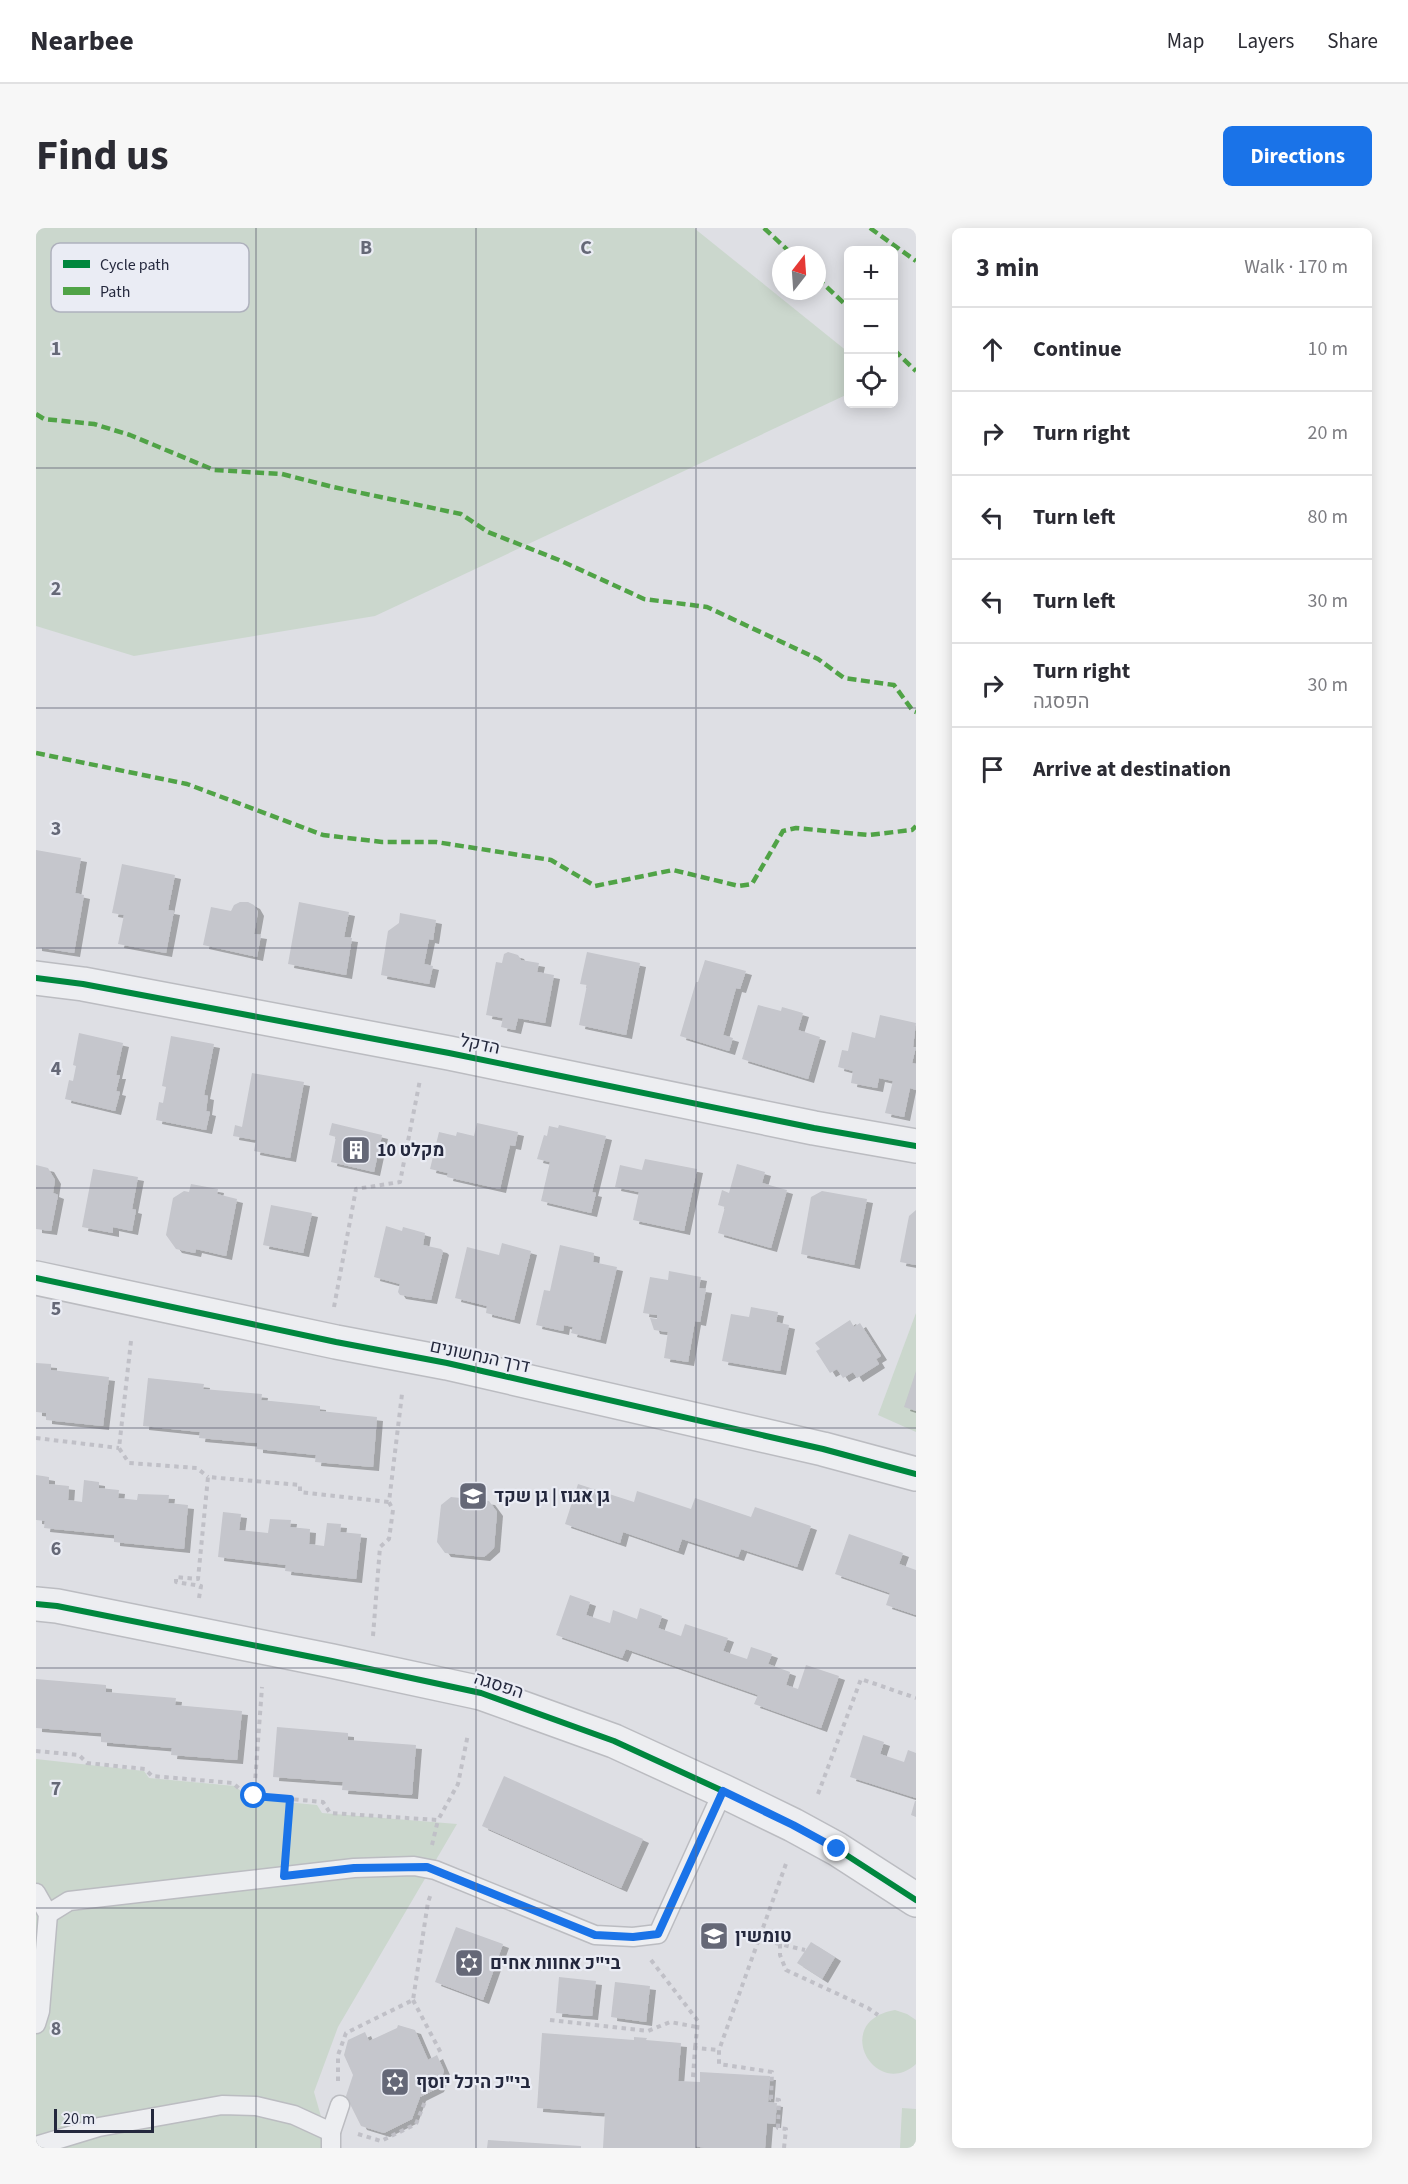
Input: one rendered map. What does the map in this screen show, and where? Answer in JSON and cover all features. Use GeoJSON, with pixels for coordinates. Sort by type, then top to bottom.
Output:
{"type":"FeatureCollection","features":[{"type":"Feature","properties":{"kind":"street","name":"הדקל"},"geometry":{"type":"LineString","coordinates":[[36,978],[83,984],[449,1053],[814,1128],[916,1146]]}},
{"type":"Feature","properties":{"kind":"street","name":"דרך הנחשונים"},"geometry":{"type":"LineString","coordinates":[[36,1278],[447,1364],[823,1449],[916,1474]]}},
{"type":"Feature","properties":{"kind":"street","name":"הפסגה"},"geometry":{"type":"LineString","coordinates":[[36,1604],[57,1606],[481,1693],[614,1741],[723,1791],[837,1849],[916,1900]]}},
{"type":"Feature","properties":{"kind":"lane"},"geometry":{"type":"LineString","coordinates":[[48,1914],[69,1901],[354,1868],[414,1866],[427,1867],[595,1935],[633,1937],[658,1934],[723,1791]]}},
{"type":"Feature","properties":{"kind":"lane"},"geometry":{"type":"LineString","coordinates":[[36,1893],[48,1914],[36,2024]]}},
{"type":"Feature","properties":{"kind":"lane"},"geometry":{"type":"LineString","coordinates":[[36,2146],[99,2127],[222,2105],[256,2106],[294,2115],[331,2140],[340,2105]]}},
{"type":"Feature","properties":{"kind":"path"},"geometry":{"type":"LineString","coordinates":[[332,1317],[356,1189],[400,1182],[422,1070]]}},
{"type":"Feature","properties":{"kind":"path"},"geometry":{"type":"LineString","coordinates":[[131,1341],[119,1448],[129,1463],[197,1468],[208,1477],[300,1485],[300,1492],[389,1502]]}},
{"type":"Feature","properties":{"kind":"path"},"geometry":{"type":"LineString","coordinates":[[373,1636],[380,1547],[389,1539],[393,1510],[389,1502],[402,1394]]}},
{"type":"Feature","properties":{"kind":"path"},"geometry":{"type":"LineString","coordinates":[[36,1438],[119,1448]]}},
{"type":"Feature","properties":{"kind":"path"},"geometry":{"type":"LineString","coordinates":[[199,1598],[201,1586],[176,1582],[176,1577],[198,1579],[208,1477]]}},
{"type":"Feature","properties":{"kind":"path"},"geometry":{"type":"LineString","coordinates":[[818,1794],[861,1679],[916,1698]]}},
{"type":"Feature","properties":{"kind":"path"},"geometry":{"type":"LineString","coordinates":[[254,1796],[262,1687]]}},
{"type":"Feature","properties":{"kind":"path"},"geometry":{"type":"LineString","coordinates":[[36,1751],[79,1755],[87,1763],[145,1769],[152,1776],[233,1783],[246,1795],[323,1802],[330,1813],[438,1820],[458,1784],[468,1734]]}},
{"type":"Feature","properties":{"kind":"path"},"geometry":{"type":"LineString","coordinates":[[284,1876],[290,1799]]}},
{"type":"Feature","properties":{"kind":"path"},"geometry":{"type":"LineString","coordinates":[[784,2148],[786,2129],[778,2128],[779,2100],[771,2099],[772,2072],[719,2064],[719,2050],[787,1861]]}},
{"type":"Feature","properties":{"kind":"path"},"geometry":{"type":"LineString","coordinates":[[440,1872],[428,1902],[413,2000],[441,2053]]}},
{"type":"Feature","properties":{"kind":"path"},"geometry":{"type":"LineString","coordinates":[[633,1937],[698,2021],[693,2077]]}},
{"type":"Feature","properties":{"kind":"path"},"geometry":{"type":"LineString","coordinates":[[758,1939],[805,1950]]}},
{"type":"Feature","properties":{"kind":"path"},"geometry":{"type":"LineString","coordinates":[[780,1944],[780,1955],[786,1970],[868,2008],[878,2015]]}},
{"type":"Feature","properties":{"kind":"path"},"geometry":{"type":"LineString","coordinates":[[413,2000],[346,2032],[338,2055],[340,2105],[356,2133],[381,2141],[416,2124],[426,2099]]}},
{"type":"Feature","properties":{"kind":"path"},"geometry":{"type":"LineString","coordinates":[[550,2020],[648,2031],[670,2022],[697,2027]]}},
{"type":"Feature","properties":{"kind":"path"},"geometry":{"type":"LineString","coordinates":[[695,2048],[719,2050]]}},
{"type":"Feature","properties":{"kind":"shaded area"},"geometry":{"type":"Polygon","coordinates":[[[36,228],[694,228],[772,291],[772,300],[783,300],[844,349],[844,396],[375,616],[134,656],[36,626],[36,228]]]}},
{"type":"Feature","properties":{"kind":"shaded area"},"geometry":{"type":"Polygon","coordinates":[[[916,1313],[916,1432],[878,1415],[916,1313]]]}},
{"type":"Feature","properties":{"kind":"shaded area"},"geometry":{"type":"Polygon","coordinates":[[[36,1759],[144,1771],[149,1778],[235,1786],[242,1792],[242,1798],[317,1805],[322,1813],[457,1824],[338,2027],[314,2092],[330,2148],[36,2148],[36,1759]]]}},
{"type":"Feature","properties":{"kind":"shaded area"},"geometry":{"type":"Polygon","coordinates":[[[895,2010],[916,2020],[916,2064],[901,2073],[886,2073],[874,2066],[866,2055],[862,2042],[865,2028],[876,2017],[895,2010]]]}},
{"type":"Feature","properties":{"kind":"shaded area"},"geometry":{"type":"Polygon","coordinates":[[[902,2108],[916,2109],[916,2148],[900,2148],[902,2108]]]}},
{"type":"Feature","properties":{"kind":"building"},"geometry":{"type":"Polygon","coordinates":[[[36,850],[81,858],[75,893],[84,895],[74,953],[36,947],[36,850]]]}},
{"type":"Feature","properties":{"kind":"building"},"geometry":{"type":"Polygon","coordinates":[[[122,864],[175,875],[168,910],[174,911],[166,953],[118,944],[124,915],[112,913],[122,864]]]}},
{"type":"Feature","properties":{"kind":"building"},"geometry":{"type":"Polygon","coordinates":[[[240,902],[254,905],[258,912],[254,934],[261,935],[257,957],[203,945],[211,907],[231,911],[234,905],[240,902]]]}},
{"type":"Feature","properties":{"kind":"building"},"geometry":{"type":"Polygon","coordinates":[[[299,902],[349,912],[344,937],[352,938],[346,975],[288,964],[299,902]]]}},
{"type":"Feature","properties":{"kind":"building"},"geometry":{"type":"Polygon","coordinates":[[[400,913],[436,920],[433,940],[429,939],[424,964],[433,966],[429,984],[381,975],[388,931],[399,923],[400,913]]]}},
{"type":"Feature","properties":{"kind":"building"},"geometry":{"type":"Polygon","coordinates":[[[508,952],[518,955],[521,960],[539,963],[537,972],[554,975],[545,1023],[518,1018],[515,1030],[501,1027],[503,1018],[486,1015],[496,962],[502,963],[504,954],[508,952]]]}},
{"type":"Feature","properties":{"kind":"building"},"geometry":{"type":"Polygon","coordinates":[[[587,952],[640,963],[626,1035],[579,1025],[587,985],[580,984],[587,952]]]}},
{"type":"Feature","properties":{"kind":"building"},"geometry":{"type":"Polygon","coordinates":[[[705,960],[746,971],[740,989],[736,988],[723,1035],[733,1038],[729,1051],[680,1036],[705,960]]]}},
{"type":"Feature","properties":{"kind":"building"},"geometry":{"type":"Polygon","coordinates":[[[758,1005],[781,1011],[782,1007],[803,1013],[798,1030],[820,1037],[808,1079],[742,1059],[758,1005]]]}},
{"type":"Feature","properties":{"kind":"building"},"geometry":{"type":"Polygon","coordinates":[[[880,1015],[916,1023],[913,1047],[916,1047],[912,1063],[916,1064],[916,1090],[910,1088],[904,1117],[885,1113],[893,1081],[879,1078],[877,1088],[851,1083],[853,1071],[838,1067],[842,1050],[848,1051],[852,1032],[875,1038],[880,1015]]]}},
{"type":"Feature","properties":{"kind":"building"},"geometry":{"type":"Polygon","coordinates":[[[79,1033],[123,1043],[116,1075],[120,1075],[116,1091],[120,1092],[115,1111],[65,1099],[69,1080],[73,1081],[76,1066],[73,1065],[79,1033]]]}},
{"type":"Feature","properties":{"kind":"building"},"geometry":{"type":"Polygon","coordinates":[[[171,1036],[214,1044],[204,1095],[208,1096],[206,1111],[210,1112],[206,1130],[156,1120],[159,1102],[163,1103],[166,1087],[162,1086],[171,1036]]]}},
{"type":"Feature","properties":{"kind":"building"},"geometry":{"type":"Polygon","coordinates":[[[252,1073],[304,1082],[290,1158],[254,1151],[256,1140],[233,1136],[235,1125],[242,1127],[252,1073]]]}},
{"type":"Feature","properties":{"kind":"building","name":"מקלט 10"},"geometry":{"type":"Polygon","coordinates":[[[332,1123],[382,1135],[374,1172],[331,1162],[336,1137],[329,1135],[332,1123]]]}},
{"type":"Feature","properties":{"kind":"building"},"geometry":{"type":"Polygon","coordinates":[[[477,1123],[518,1132],[515,1146],[510,1145],[500,1189],[447,1177],[448,1173],[430,1169],[439,1132],[456,1136],[457,1132],[474,1136],[477,1123]]]}},
{"type":"Feature","properties":{"kind":"building"},"geometry":{"type":"Polygon","coordinates":[[[559,1125],[606,1136],[592,1192],[596,1193],[591,1213],[541,1201],[550,1162],[537,1159],[549,1126],[558,1128],[559,1125]]]}},
{"type":"Feature","properties":{"kind":"building"},"geometry":{"type":"Polygon","coordinates":[[[645,1159],[697,1169],[684,1231],[633,1220],[639,1192],[615,1187],[620,1165],[642,1170],[645,1159]]]}},
{"type":"Feature","properties":{"kind":"building"},"geometry":{"type":"Polygon","coordinates":[[[737,1164],[765,1172],[762,1183],[787,1190],[771,1248],[718,1233],[725,1207],[718,1205],[722,1190],[729,1193],[737,1164]]]}},
{"type":"Feature","properties":{"kind":"building"},"geometry":{"type":"Polygon","coordinates":[[[36,1165],[48,1168],[55,1180],[53,1193],[58,1195],[51,1231],[36,1229],[36,1165]]]}},
{"type":"Feature","properties":{"kind":"building"},"geometry":{"type":"Polygon","coordinates":[[[93,1169],[138,1177],[132,1209],[136,1210],[132,1231],[113,1227],[113,1233],[82,1227],[93,1169]]]}},
{"type":"Feature","properties":{"kind":"building"},"geometry":{"type":"Polygon","coordinates":[[[191,1184],[218,1189],[217,1194],[237,1199],[226,1256],[196,1249],[195,1253],[176,1249],[166,1235],[173,1198],[184,1191],[189,1192],[191,1184]]]}},
{"type":"Feature","properties":{"kind":"building"},"geometry":{"type":"Polygon","coordinates":[[[822,1191],[867,1199],[854,1265],[801,1254],[811,1197],[822,1191]]]}},
{"type":"Feature","properties":{"kind":"building"},"geometry":{"type":"Polygon","coordinates":[[[271,1205],[312,1213],[303,1253],[263,1245],[271,1205]]]}},
{"type":"Feature","properties":{"kind":"building"},"geometry":{"type":"Polygon","coordinates":[[[916,1210],[916,1265],[900,1262],[909,1216],[916,1210]]]}},
{"type":"Feature","properties":{"kind":"building"},"geometry":{"type":"Polygon","coordinates":[[[386,1226],[402,1231],[403,1227],[425,1233],[423,1245],[443,1251],[431,1300],[400,1295],[398,1292],[400,1284],[374,1277],[386,1226]]]}},
{"type":"Feature","properties":{"kind":"building"},"geometry":{"type":"Polygon","coordinates":[[[502,1243],[531,1251],[514,1320],[486,1313],[487,1306],[455,1298],[467,1247],[499,1255],[502,1243]]]}},
{"type":"Feature","properties":{"kind":"building"},"geometry":{"type":"Polygon","coordinates":[[[560,1245],[594,1253],[593,1262],[617,1267],[600,1340],[571,1333],[573,1327],[564,1325],[563,1331],[536,1325],[544,1290],[550,1291],[560,1245]]]}},
{"type":"Feature","properties":{"kind":"building"},"geometry":{"type":"Polygon","coordinates":[[[669,1271],[701,1277],[699,1288],[706,1289],[700,1322],[695,1321],[688,1362],[664,1358],[668,1332],[654,1330],[650,1318],[657,1319],[657,1315],[643,1313],[650,1277],[668,1280],[669,1271]]]}},
{"type":"Feature","properties":{"kind":"building"},"geometry":{"type":"Polygon","coordinates":[[[751,1307],[778,1312],[776,1322],[789,1325],[780,1371],[722,1361],[731,1314],[749,1317],[751,1307]]]}},
{"type":"Feature","properties":{"kind":"building"},"geometry":{"type":"Polygon","coordinates":[[[850,1320],[854,1327],[860,1323],[881,1356],[876,1359],[879,1364],[857,1378],[853,1372],[843,1378],[837,1369],[830,1373],[816,1351],[820,1349],[815,1343],[850,1320]]]}},
{"type":"Feature","properties":{"kind":"building"},"geometry":{"type":"Polygon","coordinates":[[[36,1363],[51,1364],[51,1370],[109,1377],[103,1426],[46,1420],[46,1413],[36,1412],[36,1363]]]}},
{"type":"Feature","properties":{"kind":"building"},"geometry":{"type":"Polygon","coordinates":[[[916,1371],[916,1411],[904,1407],[916,1371]]]}},
{"type":"Feature","properties":{"kind":"building"},"geometry":{"type":"Polygon","coordinates":[[[148,1378],[204,1384],[203,1389],[262,1394],[261,1400],[320,1406],[320,1411],[377,1417],[373,1467],[315,1462],[316,1455],[257,1449],[257,1443],[199,1438],[200,1432],[143,1426],[148,1378]]]}},
{"type":"Feature","properties":{"kind":"building"},"geometry":{"type":"Polygon","coordinates":[[[36,1475],[49,1477],[49,1484],[69,1486],[68,1500],[82,1502],[84,1480],[99,1482],[99,1488],[119,1490],[118,1498],[137,1500],[138,1494],[169,1495],[168,1503],[188,1505],[184,1549],[114,1542],[114,1535],[44,1528],[45,1521],[36,1520],[36,1475]]]}},
{"type":"Feature","properties":{"kind":"building"},"geometry":{"type":"Polygon","coordinates":[[[578,1484],[634,1502],[637,1491],[691,1509],[695,1498],[751,1517],[755,1507],[811,1526],[797,1567],[741,1549],[738,1557],[682,1539],[678,1551],[623,1532],[620,1543],[565,1524],[578,1484]]]}},
{"type":"Feature","properties":{"kind":"building"},"geometry":{"type":"Polygon","coordinates":[[[451,1497],[489,1501],[497,1512],[494,1548],[484,1557],[445,1553],[437,1542],[441,1505],[451,1497]]]}},
{"type":"Feature","properties":{"kind":"building"},"geometry":{"type":"Polygon","coordinates":[[[223,1512],[241,1514],[239,1530],[268,1533],[270,1519],[291,1520],[290,1527],[310,1529],[309,1544],[324,1546],[327,1523],[341,1524],[340,1532],[361,1534],[356,1579],[285,1571],[286,1565],[218,1557],[223,1512]]]}},
{"type":"Feature","properties":{"kind":"building"},"geometry":{"type":"Polygon","coordinates":[[[849,1534],[903,1553],[899,1564],[916,1570],[916,1615],[886,1605],[890,1593],[835,1574],[849,1534]]]}},
{"type":"Feature","properties":{"kind":"building"},"geometry":{"type":"Polygon","coordinates":[[[570,1595],[590,1602],[586,1615],[610,1623],[613,1610],[637,1619],[640,1608],[662,1616],[658,1628],[681,1636],[685,1624],[728,1638],[723,1651],[747,1659],[751,1647],[772,1654],[768,1664],[790,1672],[786,1685],[798,1689],[806,1665],[839,1676],[821,1728],[754,1704],[758,1695],[626,1649],[622,1658],[556,1635],[570,1595]]]}},
{"type":"Feature","properties":{"kind":"building"},"geometry":{"type":"Polygon","coordinates":[[[36,1679],[106,1685],[106,1692],[176,1698],[175,1705],[242,1711],[237,1760],[171,1755],[172,1748],[101,1742],[101,1733],[36,1728],[36,1679]]]}},
{"type":"Feature","properties":{"kind":"building"},"geometry":{"type":"Polygon","coordinates":[[[277,1727],[348,1733],[348,1740],[416,1745],[412,1795],[342,1790],[343,1782],[273,1777],[277,1727]]]}},
{"type":"Feature","properties":{"kind":"building"},"geometry":{"type":"Polygon","coordinates":[[[863,1735],[884,1742],[880,1754],[904,1762],[908,1750],[916,1753],[916,1798],[850,1777],[863,1735]]]}},
{"type":"Feature","properties":{"kind":"building"},"geometry":{"type":"Polygon","coordinates":[[[504,1776],[643,1839],[621,1888],[482,1826],[504,1776]]]}},
{"type":"Feature","properties":{"kind":"building"},"geometry":{"type":"Polygon","coordinates":[[[916,1801],[916,1817],[911,1815],[916,1801]]]}},
{"type":"Feature","properties":{"kind":"building","name":"בי\"כ אחוות אחים"},"geometry":{"type":"Polygon","coordinates":[[[456,1927],[503,1944],[483,2000],[435,1982],[456,1927]]]}},
{"type":"Feature","properties":{"kind":"building"},"geometry":{"type":"Polygon","coordinates":[[[811,1942],[835,1957],[822,1979],[797,1963],[811,1942]]]}},
{"type":"Feature","properties":{"kind":"building"},"geometry":{"type":"Polygon","coordinates":[[[559,1977],[596,1981],[592,2016],[556,2013],[559,1977]]]}},
{"type":"Feature","properties":{"kind":"building"},"geometry":{"type":"Polygon","coordinates":[[[615,1982],[650,1986],[646,2022],[611,2017],[615,1982]]]}},
{"type":"Feature","properties":{"kind":"building","name":"בי\"כ היכל יוסף"},"geometry":{"type":"Polygon","coordinates":[[[398,2025],[415,2030],[428,2060],[437,2055],[444,2071],[438,2088],[420,2097],[412,2119],[384,2133],[361,2126],[346,2096],[353,2075],[344,2055],[348,2040],[365,2032],[369,2041],[397,2028],[398,2025]]]}},
{"type":"Feature","properties":{"kind":"building"},"geometry":{"type":"Polygon","coordinates":[[[542,2033],[634,2040],[634,2037],[681,2043],[678,2081],[700,2082],[700,2072],[770,2076],[768,2102],[777,2103],[775,2124],[767,2123],[765,2148],[696,2146],[696,2148],[603,2148],[605,2113],[537,2108],[542,2033]]]}},
{"type":"Feature","properties":{"kind":"building"},"geometry":{"type":"Polygon","coordinates":[[[488,2140],[581,2146],[581,2148],[487,2148],[488,2140]]]}},
{"type":"Feature","properties":{"kind":"marked path"},"geometry":{"type":"LineString","coordinates":[[764,228],[783,246]]}},
{"type":"Feature","properties":{"kind":"marked path"},"geometry":{"type":"LineString","coordinates":[[870,228],[916,261]]}},
{"type":"Feature","properties":{"kind":"marked path"},"geometry":{"type":"LineString","coordinates":[[826,286],[844,303]]}},
{"type":"Feature","properties":{"kind":"marked path"},"geometry":{"type":"LineString","coordinates":[[898,354],[916,371]]}},
{"type":"Feature","properties":{"kind":"marked path"},"geometry":{"type":"LineString","coordinates":[[36,414],[44,419],[94,424],[130,435],[214,470],[282,474],[461,514],[488,532],[559,560],[644,599],[707,607],[818,659],[844,678],[894,685],[916,712]]}},
{"type":"Feature","properties":{"kind":"marked path"},"geometry":{"type":"LineString","coordinates":[[36,753],[187,784],[323,835],[382,842],[436,842],[551,860],[595,886],[673,870],[739,886],[752,884],[783,831],[796,828],[868,835],[912,830],[916,826]]}},
{"type":"Feature","properties":{"kind":"cycle path"},"geometry":{"type":"LineString","coordinates":[[36,978],[83,984],[449,1053],[814,1128],[916,1146]]}},
{"type":"Feature","properties":{"kind":"cycle path"},"geometry":{"type":"LineString","coordinates":[[36,1278],[336,1342],[447,1363],[823,1449],[916,1474]]}},
{"type":"Feature","properties":{"kind":"cycle path"},"geometry":{"type":"LineString","coordinates":[[36,1604],[57,1606],[481,1693],[614,1741],[723,1791],[837,1849],[916,1900]]}},
{"type":"Feature","properties":{"kind":"place","name":"מקלט 10"},"geometry":{"type":"Point","coordinates":[356,1150]}},
{"type":"Feature","properties":{"kind":"place","name":"גן אגוז | גן שקד"},"geometry":{"type":"Point","coordinates":[473,1496]}},
{"type":"Feature","properties":{"kind":"place","name":"טומשין"},"geometry":{"type":"Point","coordinates":[714,1936]}},
{"type":"Feature","properties":{"kind":"place","name":"בי\"כ אחוות אחים"},"geometry":{"type":"Point","coordinates":[469,1963]}},
{"type":"Feature","properties":{"kind":"place","name":"בי\"כ היכל יוסף"},"geometry":{"type":"Point","coordinates":[395,2082]}},
{"type":"Feature","properties":{"kind":"route"},"geometry":{"type":"LineString","coordinates":[[254,1796],[290,1799],[284,1876],[354,1868],[427,1867],[595,1935],[633,1937],[658,1934],[723,1791],[837,1849]]}}]}
